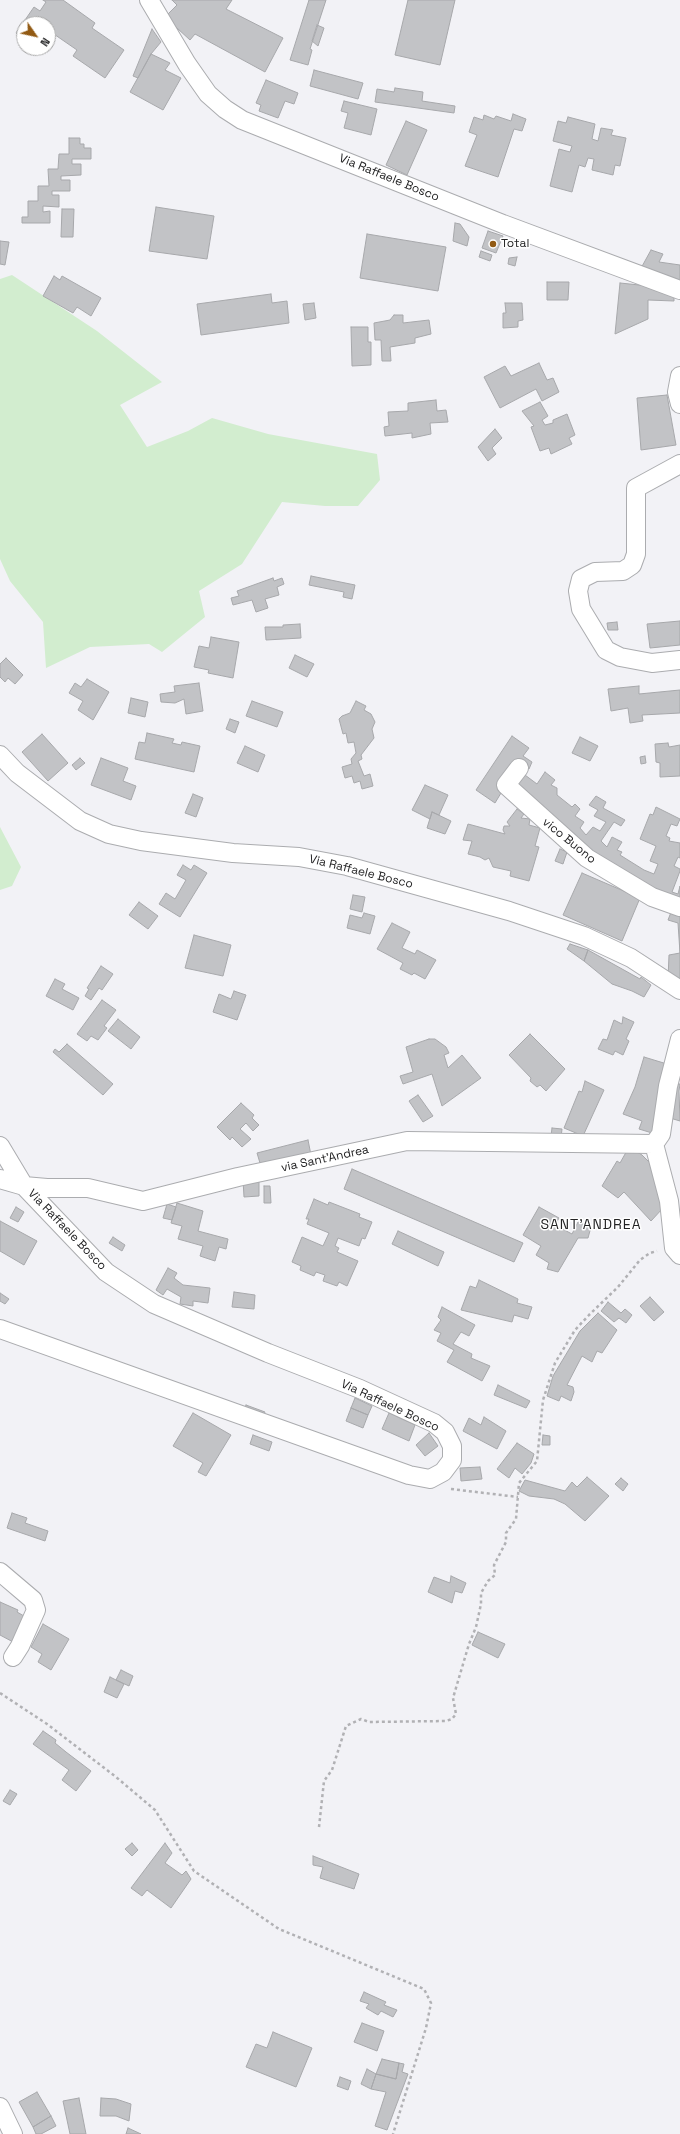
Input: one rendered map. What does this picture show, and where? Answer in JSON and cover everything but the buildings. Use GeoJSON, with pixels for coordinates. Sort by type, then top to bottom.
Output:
{"type":"FeatureCollection","features":[{"type":"Feature","properties":{"kind":"street","name":"Via Raffaele Bosco"},"geometry":{"type":"LineString","coordinates":[[156,3],[187,64],[208,94],[225,109],[242,120],[503,224],[680,290]]}},
{"type":"Feature","properties":{"kind":"street"},"geometry":{"type":"LineString","coordinates":[[680,376],[677,392],[680,404]]}},
{"type":"Feature","properties":{"kind":"street"},"geometry":{"type":"LineString","coordinates":[[680,464],[636,488],[636,554],[632,565],[623,571],[595,572],[581,579],[578,591],[580,609],[606,650],[620,657],[652,663],[680,660]]}},
{"type":"Feature","properties":{"kind":"street","name":"Via Raffaele Bosco"},"geometry":{"type":"LineString","coordinates":[[0,755],[17,773],[74,817],[109,834],[141,841],[226,852],[299,857],[354,868],[509,911],[584,936],[631,958],[680,990]]}},
{"type":"Feature","properties":{"kind":"street","name":"vico Buono"},"geometry":{"type":"LineString","coordinates":[[519,768],[506,785],[587,858],[652,897],[680,907]]}},
{"type":"Feature","properties":{"kind":"street"},"geometry":{"type":"LineString","coordinates":[[677,1251],[669,1201],[654,1144],[661,1134],[668,1086],[680,1039]]}},
{"type":"Feature","properties":{"kind":"street","name":"via Sant'Andrea"},"geometry":{"type":"LineString","coordinates":[[0,1179],[24,1186],[47,1188],[88,1188],[143,1201],[238,1177],[408,1141],[654,1144]]}},
{"type":"Feature","properties":{"kind":"street","name":"Via Raffaele Bosco"},"geometry":{"type":"LineString","coordinates":[[0,1146],[24,1186],[106,1272],[154,1304],[268,1353],[360,1389],[434,1423],[446,1432],[452,1446],[452,1460],[443,1472]]}},
{"type":"Feature","properties":{"kind":"street"},"geometry":{"type":"LineString","coordinates":[[0,1329],[409,1475],[430,1479],[443,1472]]}},
{"type":"Feature","properties":{"kind":"street"},"geometry":{"type":"LineString","coordinates":[[0,1572],[33,1600],[36,1610],[20,1646],[13,1657]]}},
{"type":"Feature","properties":{"kind":"street"},"geometry":{"type":"LineString","coordinates":[[0,2107],[13,2134]]}},
{"type":"Feature","properties":{"kind":"path"},"geometry":{"type":"LineString","coordinates":[[319,1827],[324,1781],[332,1770],[346,1726],[361,1719],[369,1722],[446,1721],[452,1719],[456,1714],[453,1698],[469,1644],[476,1627],[481,1604],[481,1592],[488,1580],[495,1575],[494,1565],[506,1542],[506,1533],[516,1519],[519,1483],[536,1461],[544,1400],[548,1380],[555,1363],[575,1330],[618,1287],[640,1260],[650,1253],[677,1251]]}},
{"type":"Feature","properties":{"kind":"path"},"geometry":{"type":"LineString","coordinates":[[443,1472],[446,1488],[486,1491],[518,1497]]}},
{"type":"Feature","properties":{"kind":"path"},"geometry":{"type":"LineString","coordinates":[[0,1693],[47,1724],[116,1777],[155,1810],[194,1871],[279,1929],[424,1989],[431,2004],[430,2010],[393,2134]]}},
{"type":"Feature","properties":{"kind":"green space"},"geometry":{"type":"Polygon","coordinates":[[[12,275],[97,331],[162,382],[120,405],[147,447],[188,431],[212,418],[268,434],[377,454],[380,480],[358,506],[325,506],[282,502],[242,564],[199,591],[205,617],[162,652],[149,644],[90,647],[46,668],[43,622],[10,581],[0,559],[0,279],[12,275]]]}},
{"type":"Feature","properties":{"kind":"green space"},"geometry":{"type":"Polygon","coordinates":[[[0,827],[21,867],[12,886],[0,890],[0,827]]]}},
{"type":"Feature","properties":{"kind":"place","name":"Total"},"geometry":{"type":"Point","coordinates":[493,244]}},
{"type":"Feature","properties":{"kind":"district","name":"SANT'ANDREA"},"geometry":{"type":"Point","coordinates":[591,1225]}}]}
